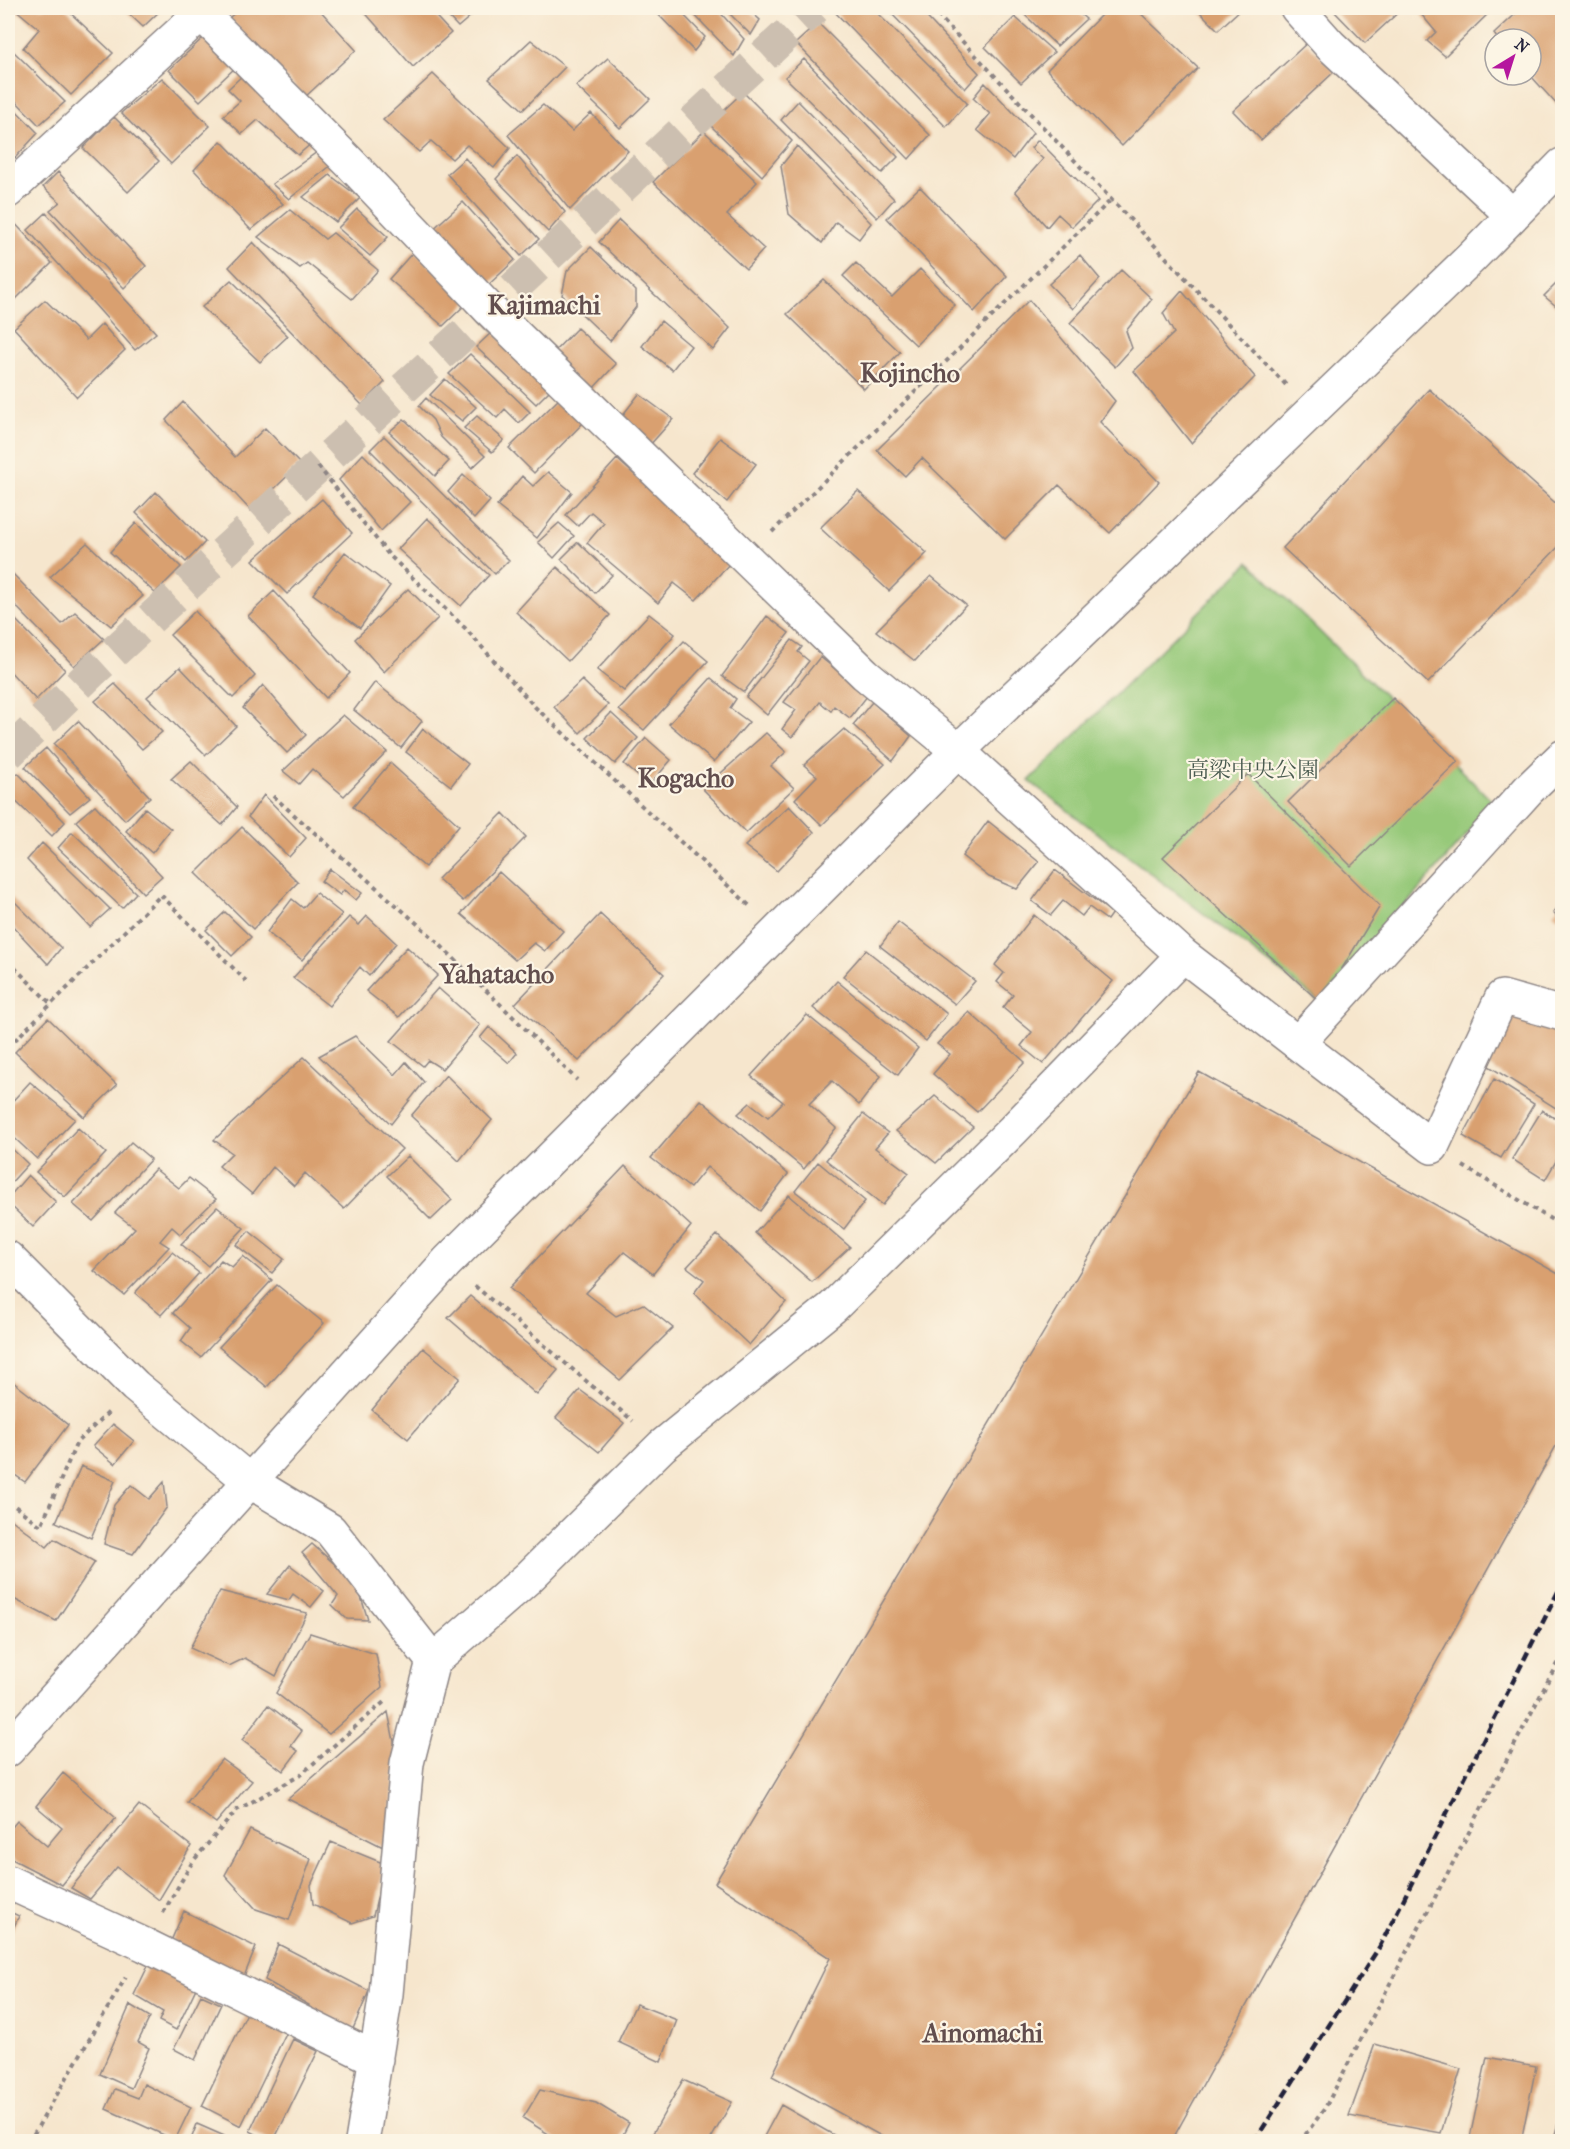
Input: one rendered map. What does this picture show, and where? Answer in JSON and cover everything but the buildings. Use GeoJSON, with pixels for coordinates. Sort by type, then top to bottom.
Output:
{"type":"FeatureCollection","features":[{"type":"Feature","properties":{"kind":"street"},"geometry":{"type":"LineString","coordinates":[[1298,8],[1330,45],[1512,215]]}},
{"type":"Feature","properties":{"kind":"street"},"geometry":{"type":"LineString","coordinates":[[8,191],[201,9],[490,310],[865,674],[958,751],[1184,955],[1432,1147],[1502,997],[1563,1014]]}},
{"type":"Feature","properties":{"kind":"street"},"geometry":{"type":"LineString","coordinates":[[8,1750],[447,1262],[958,751],[1473,256],[1563,165]]}},
{"type":"Feature","properties":{"kind":"street"},"geometry":{"type":"LineString","coordinates":[[1298,1043],[1529,789],[1563,757]]}},
{"type":"Feature","properties":{"kind":"street"},"geometry":{"type":"LineString","coordinates":[[362,2142],[386,1994],[407,1763],[433,1661],[529,1577],[662,1446],[833,1306],[1005,1138],[1184,955]]}},
{"type":"Feature","properties":{"kind":"street"},"geometry":{"type":"LineString","coordinates":[[8,1258],[135,1386],[251,1482],[330,1530],[433,1661]]}},
{"type":"Feature","properties":{"kind":"street"},"geometry":{"type":"LineString","coordinates":[[8,1882],[376,2059]]}},
{"type":"Feature","properties":{"kind":"path"},"geometry":{"type":"LineString","coordinates":[[931,8],[1310,411]]}},
{"type":"Feature","properties":{"kind":"path"},"geometry":{"type":"LineString","coordinates":[[746,558],[1112,199]]}},
{"type":"Feature","properties":{"kind":"path"},"geometry":{"type":"LineString","coordinates":[[318,466],[389,555],[465,628],[536,707],[778,932]]}},
{"type":"Feature","properties":{"kind":"path"},"geometry":{"type":"LineString","coordinates":[[273,796],[430,934],[603,1106]]}},
{"type":"Feature","properties":{"kind":"path"},"geometry":{"type":"LineString","coordinates":[[8,1047],[161,895],[246,981]]}},
{"type":"Feature","properties":{"kind":"path"},"geometry":{"type":"LineString","coordinates":[[8,961],[51,1004]]}},
{"type":"Feature","properties":{"kind":"path"},"geometry":{"type":"LineString","coordinates":[[1432,1147],[1563,1226]]}},
{"type":"Feature","properties":{"kind":"path"},"geometry":{"type":"LineString","coordinates":[[447,1262],[662,1446]]}},
{"type":"Feature","properties":{"kind":"path"},"geometry":{"type":"LineString","coordinates":[[8,1501],[41,1526],[77,1442],[135,1386]]}},
{"type":"Feature","properties":{"kind":"path"},"geometry":{"type":"LineString","coordinates":[[1300,2142],[1325,2108],[1563,1654]]}},
{"type":"Feature","properties":{"kind":"path"},"geometry":{"type":"LineString","coordinates":[[29,2142],[193,1861],[237,1810],[299,1776],[348,1731],[433,1661]]}},
{"type":"Feature","properties":{"kind":"green space","name":"高梁中央公園"},"geometry":{"type":"Polygon","coordinates":[[[1249,562],[1494,803],[1321,1003],[1029,781],[1249,562]]]}},
{"type":"Feature","properties":{"kind":"tunnel"},"geometry":{"type":"LineString","coordinates":[[8,754],[93,671],[490,310],[815,8]]}},
{"type":"Feature","properties":{"kind":"railway"},"geometry":{"type":"LineString","coordinates":[[1254,2142],[1380,1946],[1562,1584]]}},
{"type":"Feature","properties":{"kind":"district","name":"Kajimachi"},"geometry":{"type":"Point","coordinates":[544,305]}},
{"type":"Feature","properties":{"kind":"district","name":"Kojincho"},"geometry":{"type":"Point","coordinates":[910,373]}},
{"type":"Feature","properties":{"kind":"district","name":"Kogacho"},"geometry":{"type":"Point","coordinates":[686,778]}},
{"type":"Feature","properties":{"kind":"district","name":"Yahatacho"},"geometry":{"type":"Point","coordinates":[497,974]}},
{"type":"Feature","properties":{"kind":"district","name":"Ainomachi"},"geometry":{"type":"Point","coordinates":[983,2033]}}]}
